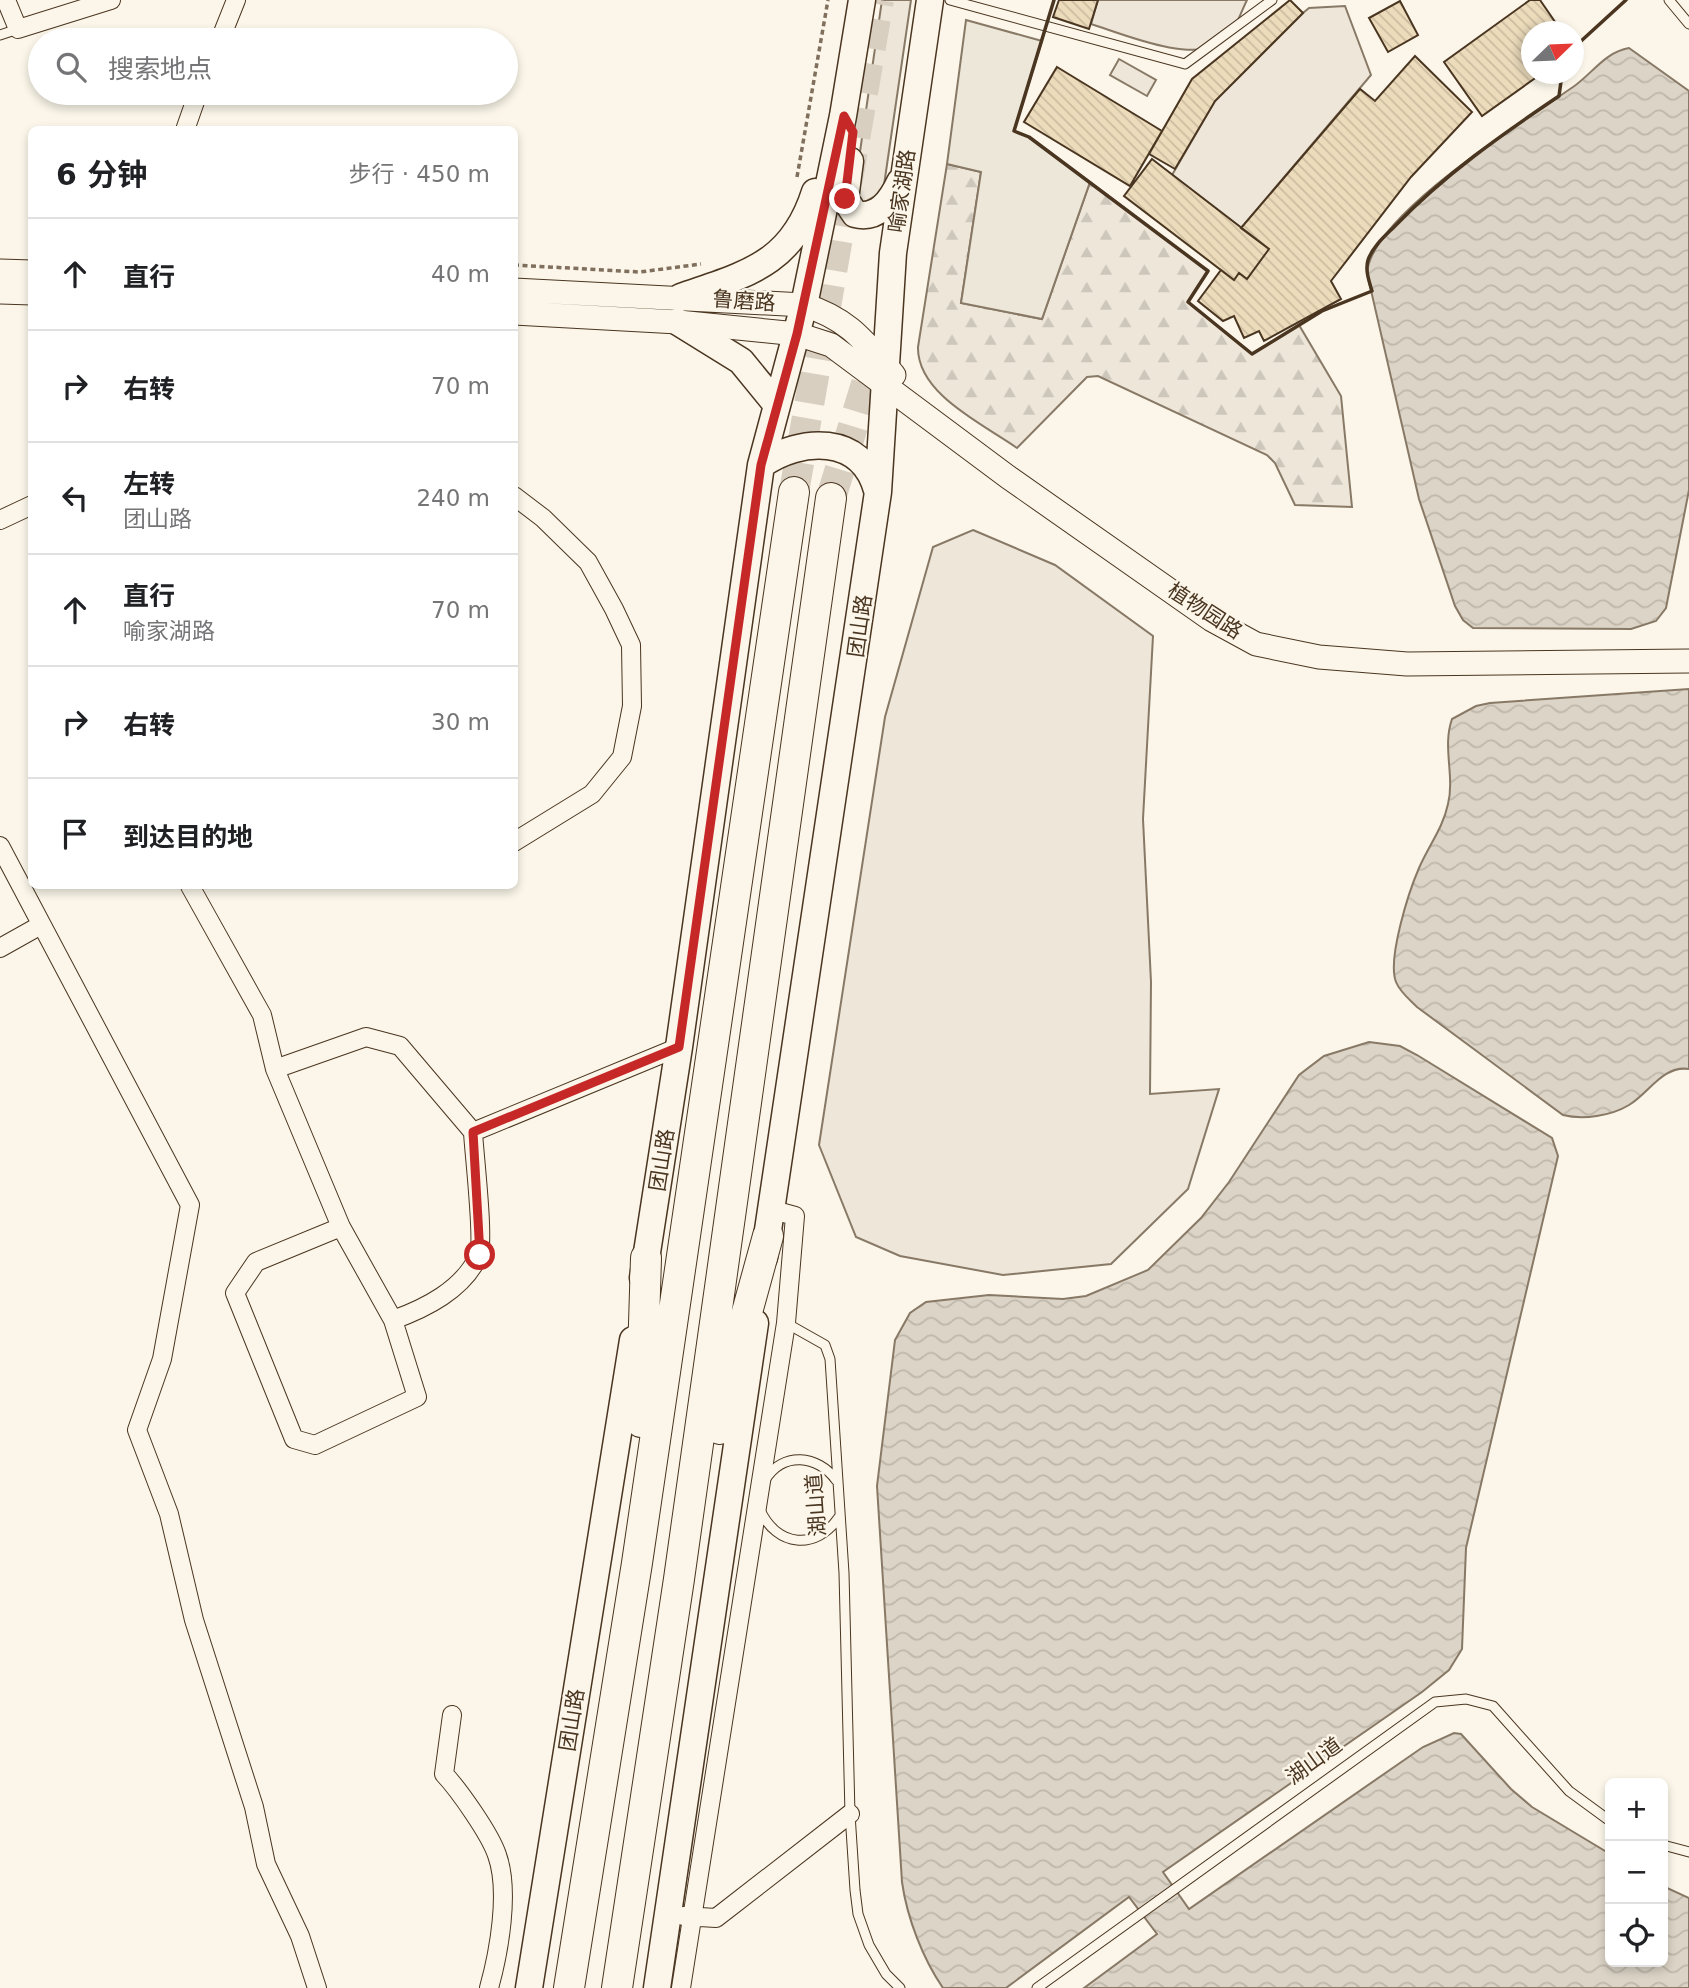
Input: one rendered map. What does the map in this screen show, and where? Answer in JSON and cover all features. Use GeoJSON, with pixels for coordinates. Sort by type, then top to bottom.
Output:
{"type":"FeatureCollection","features":[{"type":"Feature","properties":{"kind":"highway","name":"团山路"},"geometry":{"type":"LineString","coordinates":[[569,1988],[637,1563],[794,492]]}},
{"type":"Feature","properties":{"kind":"highway"},"geometry":{"type":"LineString","coordinates":[[617,1988],[679,1579],[831,498]]}},
{"type":"Feature","properties":{"kind":"highway"},"geometry":{"type":"LineString","coordinates":[[679,1579],[698,1563],[728,1381],[770,1223]]}},
{"type":"Feature","properties":{"kind":"highway"},"geometry":{"type":"LineString","coordinates":[[637,1563],[646,1258]]}},
{"type":"Feature","properties":{"kind":"main road"},"geometry":{"type":"LineString","coordinates":[[797,334],[844,116],[862,0]]}},
{"type":"Feature","properties":{"kind":"main road","name":"喻家湖路"},"geometry":{"type":"LineString","coordinates":[[885,375],[893,253],[930,0]]}},
{"type":"Feature","properties":{"kind":"main road"},"geometry":{"type":"LineString","coordinates":[[844,116],[853,132],[845,199],[850,210],[862,216],[880,211],[894,193],[904,170]]}},
{"type":"Feature","properties":{"kind":"main road"},"geometry":{"type":"LineString","coordinates":[[777,405],[741,362],[680,310],[781,252],[794,239],[811,206],[828,128],[844,116]]}},
{"type":"Feature","properties":{"kind":"main road","name":"团山路"},"geometry":{"type":"LineString","coordinates":[[529,1988],[679,1047],[761,465],[797,334]]}},
{"type":"Feature","properties":{"kind":"main road","name":"团山路"},"geometry":{"type":"LineString","coordinates":[[657,1988],[681,1916],[770,1223],[878,492],[885,375]]}},
{"type":"Feature","properties":{"kind":"main road"},"geometry":{"type":"LineString","coordinates":[[761,465],[792,447],[826,446],[860,459],[873,475],[878,492]]}},
{"type":"Feature","properties":{"kind":"street"},"geometry":{"type":"LineString","coordinates":[[6,0],[18,29],[111,0]]}},
{"type":"Feature","properties":{"kind":"street"},"geometry":{"type":"LineString","coordinates":[[225,28],[236,0]]}},
{"type":"Feature","properties":{"kind":"street"},"geometry":{"type":"LineString","coordinates":[[186,126],[194,105]]}},
{"type":"Feature","properties":{"kind":"street"},"geometry":{"type":"LineString","coordinates":[[0,271],[28,272]]}},
{"type":"Feature","properties":{"kind":"street","name":"鲁磨路"},"geometry":{"type":"LineString","coordinates":[[518,290],[680,310],[797,334]]}},
{"type":"Feature","properties":{"kind":"street"},"geometry":{"type":"LineString","coordinates":[[0,292],[28,293]]}},
{"type":"Feature","properties":{"kind":"street","name":"鲁磨路"},"geometry":{"type":"LineString","coordinates":[[518,313],[804,305],[833,315],[847,324],[885,375]]}},
{"type":"Feature","properties":{"kind":"street","name":"植物园路"},"geometry":{"type":"LineString","coordinates":[[797,334],[831,345],[885,375],[926,416],[1212,620],[1256,644],[1319,657],[1407,664],[1689,662]]}},
{"type":"Feature","properties":{"kind":"street"},"geometry":{"type":"LineString","coordinates":[[518,499],[543,518],[588,562],[614,609],[631,645],[632,706],[622,757],[592,794],[518,840]]}},
{"type":"Feature","properties":{"kind":"street"},"geometry":{"type":"LineString","coordinates":[[0,520],[28,507]]}},
{"type":"Feature","properties":{"kind":"street"},"geometry":{"type":"LineString","coordinates":[[0,846],[190,1205],[162,1359],[137,1430],[169,1514],[194,1620],[254,1807],[266,1864],[300,1936],[317,1988]]}},
{"type":"Feature","properties":{"kind":"street"},"geometry":{"type":"LineString","coordinates":[[192,889],[262,1015],[275,1069],[341,1227],[393,1320],[417,1397],[315,1445],[294,1438],[235,1293],[256,1262],[341,1227]]}},
{"type":"Feature","properties":{"kind":"street"},"geometry":{"type":"LineString","coordinates":[[0,948],[41,925]]}},
{"type":"Feature","properties":{"kind":"street"},"geometry":{"type":"LineString","coordinates":[[275,1069],[366,1037],[400,1046],[473,1132],[480,1255],[456,1288],[413,1313],[393,1320]]}},
{"type":"Feature","properties":{"kind":"street"},"geometry":{"type":"LineString","coordinates":[[473,1132],[679,1047]]}},
{"type":"Feature","properties":{"kind":"street"},"geometry":{"type":"LineString","coordinates":[[681,1988],[681,1916],[759,1509],[786,1323],[795,1216],[770,1223]]}},
{"type":"Feature","properties":{"kind":"street"},"geometry":{"type":"LineString","coordinates":[[452,1715],[444,1774],[497,1855],[502,1894],[498,1942],[489,1988]]}},
{"type":"Feature","properties":{"kind":"street"},"geometry":{"type":"LineString","coordinates":[[681,1916],[716,1918],[850,1814]]}},
{"type":"Feature","properties":{"kind":"lane"},"geometry":{"type":"LineString","coordinates":[[950,0],[1185,64],[1272,0]]}},
{"type":"Feature","properties":{"kind":"lane"},"geometry":{"type":"LineString","coordinates":[[1669,0],[1689,24]]}},
{"type":"Feature","properties":{"kind":"lane"},"geometry":{"type":"LineString","coordinates":[[0,36],[18,29]]}},
{"type":"Feature","properties":{"kind":"lane","name":"湖山道"},"geometry":{"type":"LineString","coordinates":[[786,1323],[818,1340],[829,1353],[844,1573],[850,1814],[855,1890],[863,1931],[875,1958],[900,1988]]}},
{"type":"Feature","properties":{"kind":"lane"},"geometry":{"type":"LineString","coordinates":[[763,1484],[780,1465],[804,1459],[828,1469],[838,1482]]}},
{"type":"Feature","properties":{"kind":"lane"},"geometry":{"type":"LineString","coordinates":[[759,1509],[773,1531],[797,1541],[822,1536],[839,1517]]}},
{"type":"Feature","properties":{"kind":"lane","name":"湖山道"},"geometry":{"type":"LineString","coordinates":[[1037,1988],[1435,1702],[1466,1699],[1493,1706],[1569,1791],[1605,1817]]}},
{"type":"Feature","properties":{"kind":"lane"},"geometry":{"type":"LineString","coordinates":[[1668,1846],[1689,1852]]}},
{"type":"Feature","properties":{"kind":"path"},"geometry":{"type":"LineString","coordinates":[[793,188],[802,152],[828,0]]}},
{"type":"Feature","properties":{"kind":"path"},"geometry":{"type":"LineString","coordinates":[[518,265],[640,272],[708,261]]}},
{"type":"Feature","properties":{"kind":"green space"},"geometry":{"type":"Polygon","coordinates":[[[882,0],[911,0],[883,192],[863,203],[854,193],[882,0]]]}},
{"type":"Feature","properties":{"kind":"green space"},"geometry":{"type":"Polygon","coordinates":[[[1098,0],[1247,0],[1227,38],[1209,48],[1194,50],[1158,45],[1091,24],[1098,0]]]}},
{"type":"Feature","properties":{"kind":"green space"},"geometry":{"type":"Polygon","coordinates":[[[1345,6],[1371,75],[1241,228],[1172,175],[1215,101],[1303,13],[1309,8],[1345,6]]]}},
{"type":"Feature","properties":{"kind":"green space"},"geometry":{"type":"Polygon","coordinates":[[[1119,59],[1156,80],[1147,96],[1110,75],[1119,59]]]}},
{"type":"Feature","properties":{"kind":"green space"},"geometry":{"type":"Polygon","coordinates":[[[947,164],[981,172],[961,303],[1042,319],[1090,182],[1208,271],[1188,302],[1252,354],[1299,325],[1341,396],[1352,507],[1295,505],[1275,463],[1267,455],[1098,376],[1087,377],[1017,448],[954,406],[928,379],[921,364],[918,347],[947,164]]]}},
{"type":"Feature","properties":{"kind":"green space"},"geometry":{"type":"Polygon","coordinates":[[[973,530],[1055,565],[1153,636],[1143,819],[1151,982],[1150,1094],[1219,1089],[1188,1189],[1111,1264],[1003,1275],[900,1256],[856,1237],[819,1145],[885,717],[933,547],[973,530]]]}},
{"type":"Feature","properties":{"kind":"shaded area"},"geometry":{"type":"Polygon","coordinates":[[[966,20],[1042,41],[1014,131],[1029,137],[1090,182],[1042,319],[961,303],[981,172],[947,164],[966,20]]]}},
{"type":"Feature","properties":{"kind":"water"},"geometry":{"type":"Polygon","coordinates":[[[1629,48],[1689,91],[1689,490],[1666,608],[1656,621],[1631,629],[1473,628],[1463,620],[1455,606],[1419,499],[1367,273],[1375,250],[1394,224],[1422,197],[1488,145],[1577,84],[1584,84],[1584,78],[1620,50],[1629,48]]]}},
{"type":"Feature","properties":{"kind":"water"},"geometry":{"type":"Polygon","coordinates":[[[1689,689],[1689,1069],[1671,1071],[1664,1075],[1636,1100],[1614,1112],[1588,1117],[1563,1115],[1417,1007],[1396,982],[1394,958],[1405,908],[1419,868],[1439,829],[1448,804],[1448,740],[1452,719],[1476,706],[1490,703],[1689,689]]]}},
{"type":"Feature","properties":{"kind":"water"},"geometry":{"type":"Polygon","coordinates":[[[1369,1042],[1400,1046],[1552,1138],[1558,1156],[1466,1548],[1462,1649],[1449,1670],[1422,1692],[1163,1872],[1189,1909],[1423,1747],[1454,1733],[1461,1734],[1511,1789],[1532,1807],[1605,1851],[1605,1967],[1668,1967],[1668,1888],[1689,1898],[1689,1988],[1084,1988],[1157,1934],[1129,1897],[1006,1988],[943,1988],[917,1938],[902,1882],[877,1486],[895,1340],[910,1313],[926,1302],[989,1295],[1063,1299],[1086,1296],[1148,1270],[1201,1218],[1229,1182],[1299,1075],[1324,1056],[1369,1042]]]}},
{"type":"Feature","properties":{"kind":"building"},"geometry":{"type":"Polygon","coordinates":[[[1059,0],[1098,0],[1089,29],[1053,17],[1059,0]]]}},
{"type":"Feature","properties":{"kind":"building"},"geometry":{"type":"Polygon","coordinates":[[[1290,0],[1303,13],[1215,101],[1175,169],[1149,154],[1192,79],[1290,0]]]}},
{"type":"Feature","properties":{"kind":"building"},"geometry":{"type":"Polygon","coordinates":[[[1530,0],[1540,0],[1554,21],[1521,21],[1521,84],[1527,84],[1482,116],[1444,62],[1530,0]]]}},
{"type":"Feature","properties":{"kind":"building"},"geometry":{"type":"Polygon","coordinates":[[[1400,1],[1418,35],[1388,52],[1369,18],[1400,1]]]}},
{"type":"Feature","properties":{"kind":"building"},"geometry":{"type":"Polygon","coordinates":[[[1415,56],[1472,112],[1411,177],[1331,281],[1341,299],[1264,341],[1259,331],[1244,338],[1234,316],[1223,321],[1198,301],[1221,270],[1234,280],[1239,273],[1247,279],[1269,249],[1241,228],[1360,89],[1375,101],[1415,56]]]}},
{"type":"Feature","properties":{"kind":"building"},"geometry":{"type":"Polygon","coordinates":[[[1057,67],[1162,131],[1130,186],[1024,122],[1057,67]]]}},
{"type":"Feature","properties":{"kind":"building"},"geometry":{"type":"Polygon","coordinates":[[[1152,159],[1269,249],[1247,279],[1239,273],[1234,280],[1124,196],[1152,159]]]}},
{"type":"Feature","properties":{"kind":"tunnel"},"geometry":{"type":"LineString","coordinates":[[794,492],[879,0]]}},
{"type":"Feature","properties":{"kind":"tunnel"},"geometry":{"type":"LineString","coordinates":[[831,498],[877,348]]}},
{"type":"Feature","properties":{"kind":"wall"},"geometry":{"type":"LineString","coordinates":[[1054,0],[1014,131],[1029,137],[1208,271],[1188,302],[1252,354],[1322,311],[1372,291],[1367,264],[1380,242],[1453,173],[1559,96],[1561,84]]}},
{"type":"Feature","properties":{"kind":"wall"},"geometry":{"type":"LineString","coordinates":[[1584,38],[1626,0]]}},
{"type":"Feature","properties":{"kind":"route"},"geometry":{"type":"LineString","coordinates":[[480,1255],[473,1132],[679,1047],[761,465],[804,305],[844,116],[853,132],[845,199]]}}]}
